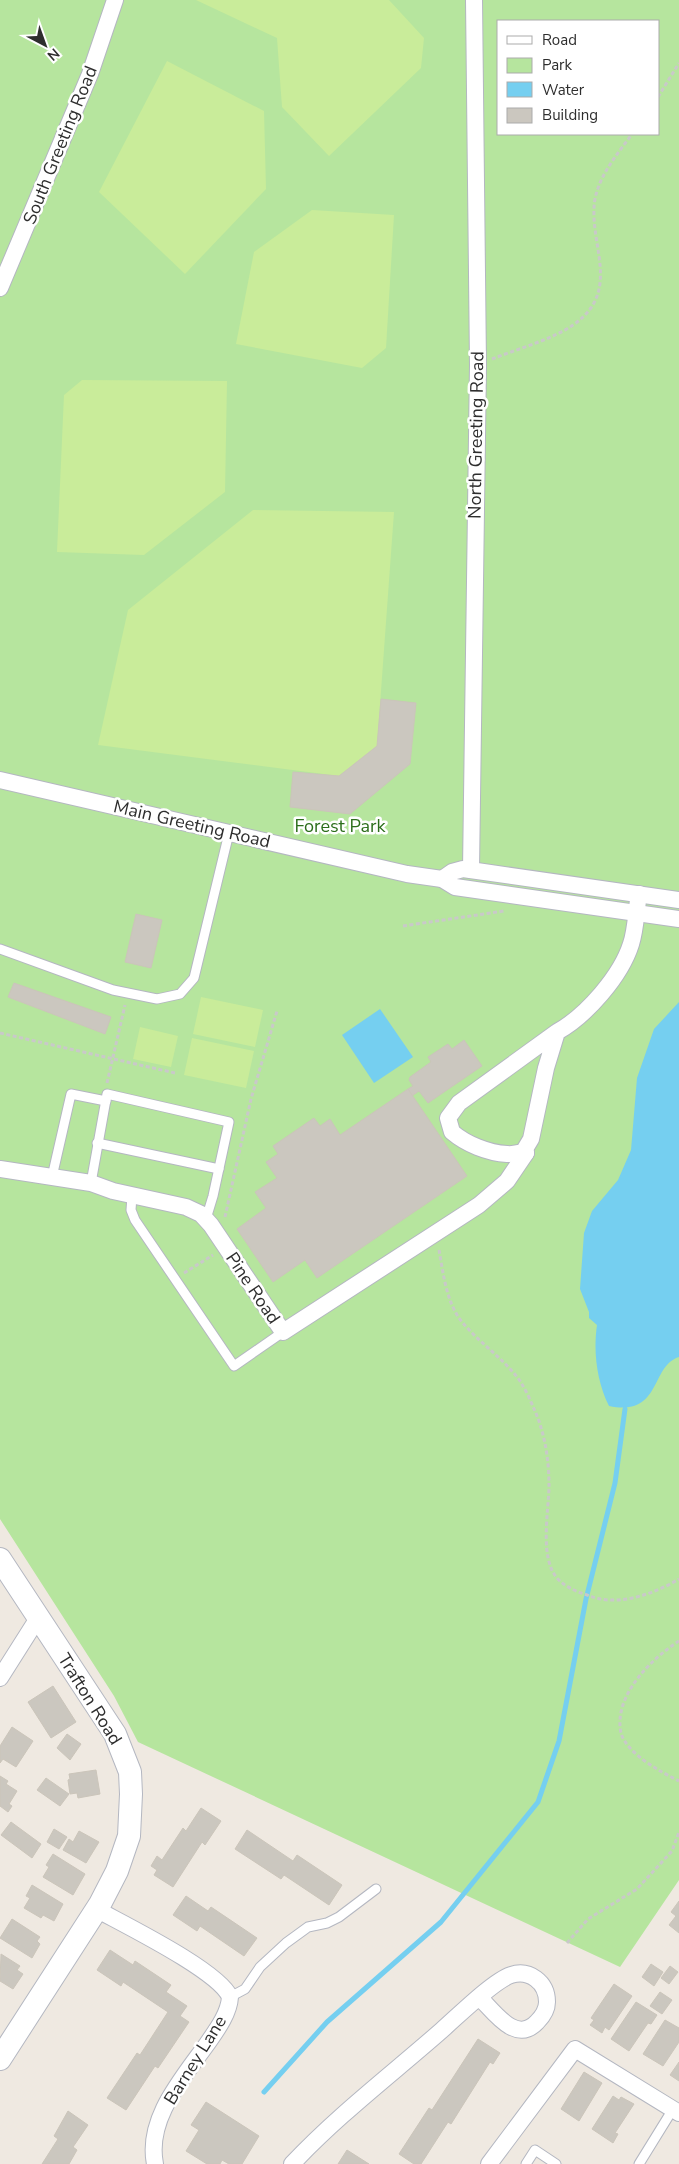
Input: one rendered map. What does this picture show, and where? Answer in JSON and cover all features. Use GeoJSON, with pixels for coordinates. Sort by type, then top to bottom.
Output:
{"type":"FeatureCollection","features":[{"type":"Feature","properties":{"kind":"street","name":"South Greeting Road"},"geometry":{"type":"LineString","coordinates":[[0,288],[90,74],[115,0]]}},
{"type":"Feature","properties":{"kind":"street","name":"North Greeting Road"},"geometry":{"type":"LineString","coordinates":[[471,870],[478,365],[474,0]]}},
{"type":"Feature","properties":{"kind":"street","name":"Main Greeting Road"},"geometry":{"type":"LineString","coordinates":[[0,780],[407,874],[442,879],[455,887],[679,919]]}},
{"type":"Feature","properties":{"kind":"street","name":"Main Greeting Road"},"geometry":{"type":"LineString","coordinates":[[442,879],[457,870],[471,870],[679,900]]}},
{"type":"Feature","properties":{"kind":"street"},"geometry":{"type":"LineString","coordinates":[[526,1153],[498,1153],[467,1142],[452,1132],[448,1118],[466,1096],[557,1032],[572,1024],[581,1015],[619,970],[630,946],[639,894]]}},
{"type":"Feature","properties":{"kind":"street","name":"Pine Road"},"geometry":{"type":"LineString","coordinates":[[0,1169],[91,1183],[132,1196],[186,1207],[206,1219],[283,1332],[496,1192],[507,1181],[526,1153],[525,1149],[532,1139],[546,1068],[557,1032]]}},
{"type":"Feature","properties":{"kind":"street","name":"Trafton Road"},"geometry":{"type":"LineString","coordinates":[[0,1559],[104,1716],[121,1746],[130,1772],[129,1836],[117,1871],[96,1909],[0,2059]]}},
{"type":"Feature","properties":{"kind":"street"},"geometry":{"type":"LineString","coordinates":[[0,1678],[38,1618]]}},
{"type":"Feature","properties":{"kind":"street","name":"Barney Lane"},"geometry":{"type":"LineString","coordinates":[[96,1909],[204,1970],[222,1984],[230,1997],[230,2004],[214,2034],[167,2102],[155,2134],[155,2164]]}},
{"type":"Feature","properties":{"kind":"street"},"geometry":{"type":"LineString","coordinates":[[292,2164],[347,2110],[480,1998]]}},
{"type":"Feature","properties":{"kind":"street"},"geometry":{"type":"LineString","coordinates":[[489,2164],[576,2049],[676,2111]]}},
{"type":"Feature","properties":{"kind":"lane"},"geometry":{"type":"LineString","coordinates":[[0,949],[128,994],[166,999],[180,994],[190,985],[197,969],[229,833]]}},
{"type":"Feature","properties":{"kind":"lane"},"geometry":{"type":"LineString","coordinates":[[52,1177],[71,1094],[106,1098],[228,1122],[219,1169],[206,1219]]}},
{"type":"Feature","properties":{"kind":"lane"},"geometry":{"type":"LineString","coordinates":[[91,1183],[106,1098]]}},
{"type":"Feature","properties":{"kind":"lane"},"geometry":{"type":"LineString","coordinates":[[97,1143],[219,1169]]}},
{"type":"Feature","properties":{"kind":"lane"},"geometry":{"type":"LineString","coordinates":[[132,1196],[131,1210],[133,1217],[234,1366],[283,1332]]}},
{"type":"Feature","properties":{"kind":"lane"},"geometry":{"type":"LineString","coordinates":[[230,1997],[245,1988],[268,1959],[294,1937],[308,1927],[327,1923],[340,1917],[376,1889]]}},
{"type":"Feature","properties":{"kind":"lane"},"geometry":{"type":"LineString","coordinates":[[639,2164],[676,2111]]}},
{"type":"Feature","properties":{"kind":"lane"},"geometry":{"type":"LineString","coordinates":[[526,2164],[535,2150],[556,2164]]}},
{"type":"Feature","properties":{"kind":"path"},"geometry":{"type":"LineString","coordinates":[[659,95],[679,63]]}},
{"type":"Feature","properties":{"kind":"path"},"geometry":{"type":"LineString","coordinates":[[478,365],[572,325],[584,316],[593,303],[602,274],[594,208],[596,194],[607,170],[631,135]]}},
{"type":"Feature","properties":{"kind":"path"},"geometry":{"type":"LineString","coordinates":[[403,926],[509,910]]}},
{"type":"Feature","properties":{"kind":"path"},"geometry":{"type":"LineString","coordinates":[[106,1098],[109,1071],[114,1061],[128,994]]}},
{"type":"Feature","properties":{"kind":"path"},"geometry":{"type":"LineString","coordinates":[[229,1225],[225,1218],[251,1098],[277,1011]]}},
{"type":"Feature","properties":{"kind":"path"},"geometry":{"type":"LineString","coordinates":[[0,1034],[114,1061],[175,1073]]}},
{"type":"Feature","properties":{"kind":"path"},"geometry":{"type":"LineString","coordinates":[[436,1232],[447,1290],[458,1317],[482,1344],[503,1362],[520,1381],[536,1412],[548,1453],[550,1486],[546,1521],[548,1557],[556,1577],[576,1591],[602,1601],[641,1596],[663,1589],[679,1579]]}},
{"type":"Feature","properties":{"kind":"path"},"geometry":{"type":"LineString","coordinates":[[175,1279],[226,1247]]}},
{"type":"Feature","properties":{"kind":"path"},"geometry":{"type":"LineString","coordinates":[[679,1641],[662,1652],[637,1677],[622,1708],[621,1734],[636,1755],[662,1773],[679,1780]]}},
{"type":"Feature","properties":{"kind":"path"},"geometry":{"type":"LineString","coordinates":[[567,1943],[588,1919],[637,1889],[672,1851],[679,1832]]}},
{"type":"Feature","properties":{"kind":"green space","name":"Forest Park"},"geometry":{"type":"Polygon","coordinates":[[[0,0],[679,0],[679,1880],[620,1967],[138,1742],[114,1696],[0,1519],[0,0]]]}},
{"type":"Feature","properties":{"kind":"green space"},"geometry":{"type":"Polygon","coordinates":[[[196,0],[389,0],[424,38],[421,68],[329,156],[282,107],[277,38],[196,0]]]}},
{"type":"Feature","properties":{"kind":"green space"},"geometry":{"type":"Polygon","coordinates":[[[167,61],[264,111],[266,189],[185,274],[99,192],[167,61]]]}},
{"type":"Feature","properties":{"kind":"green space"},"geometry":{"type":"Polygon","coordinates":[[[312,210],[394,215],[386,348],[362,368],[236,344],[254,252],[312,210]]]}},
{"type":"Feature","properties":{"kind":"green space"},"geometry":{"type":"Polygon","coordinates":[[[82,380],[227,381],[225,492],[144,555],[57,552],[64,395],[82,380]]]}},
{"type":"Feature","properties":{"kind":"green space"},"geometry":{"type":"Polygon","coordinates":[[[253,510],[394,512],[377,746],[339,776],[98,745],[128,610],[253,510]]]}},
{"type":"Feature","properties":{"kind":"green space"},"geometry":{"type":"Polygon","coordinates":[[[201,997],[263,1010],[255,1047],[193,1034],[201,997]]]}},
{"type":"Feature","properties":{"kind":"green space"},"geometry":{"type":"Polygon","coordinates":[[[140,1027],[178,1036],[171,1067],[133,1059],[140,1027]]]}},
{"type":"Feature","properties":{"kind":"green space"},"geometry":{"type":"Polygon","coordinates":[[[192,1038],[254,1051],[246,1088],[184,1075],[192,1038]]]}},
{"type":"Feature","properties":{"kind":"water"},"geometry":{"type":"Polygon","coordinates":[[[679,1002],[679,1357],[670,1362],[663,1370],[647,1398],[638,1404],[626,1407],[609,1406],[601,1387],[597,1367],[597,1325],[589,1318],[589,1312],[580,1289],[584,1233],[592,1211],[618,1180],[631,1150],[637,1078],[654,1029],[679,1002]]]}},
{"type":"Feature","properties":{"kind":"water"},"geometry":{"type":"Polygon","coordinates":[[[380,1009],[413,1057],[374,1083],[342,1035],[380,1009]]]}},
{"type":"Feature","properties":{"kind":"building"},"geometry":{"type":"Polygon","coordinates":[[[381,699],[416,703],[410,764],[350,814],[290,807],[293,772],[339,776],[377,746],[381,699]]]}},
{"type":"Feature","properties":{"kind":"building"},"geometry":{"type":"Polygon","coordinates":[[[136,914],[162,920],[151,968],[125,962],[136,914]]]}},
{"type":"Feature","properties":{"kind":"building"},"geometry":{"type":"Polygon","coordinates":[[[14,983],[111,1017],[105,1034],[8,997],[14,983]]]}},
{"type":"Feature","properties":{"kind":"building"},"geometry":{"type":"Polygon","coordinates":[[[464,1040],[482,1066],[428,1103],[419,1091],[412,1096],[408,1089],[413,1086],[409,1080],[410,1077],[431,1062],[428,1057],[448,1044],[452,1049],[464,1040]]]}},
{"type":"Feature","properties":{"kind":"building"},"geometry":{"type":"Polygon","coordinates":[[[408,1089],[467,1176],[317,1278],[305,1260],[273,1282],[237,1229],[266,1208],[255,1192],[277,1178],[266,1162],[278,1154],[273,1146],[314,1118],[320,1126],[330,1119],[340,1135],[408,1089]]]}},
{"type":"Feature","properties":{"kind":"building"},"geometry":{"type":"Polygon","coordinates":[[[53,1686],[76,1722],[51,1738],[28,1702],[53,1686]]]}},
{"type":"Feature","properties":{"kind":"building"},"geometry":{"type":"Polygon","coordinates":[[[12,1727],[33,1741],[16,1767],[3,1759],[0,1763],[0,1746],[12,1727]]]}},
{"type":"Feature","properties":{"kind":"building"},"geometry":{"type":"Polygon","coordinates":[[[67,1734],[81,1744],[70,1760],[57,1748],[67,1734]]]}},
{"type":"Feature","properties":{"kind":"building"},"geometry":{"type":"Polygon","coordinates":[[[96,1770],[100,1794],[78,1798],[77,1793],[70,1794],[69,1774],[96,1770]]]}},
{"type":"Feature","properties":{"kind":"building"},"geometry":{"type":"Polygon","coordinates":[[[0,1776],[8,1781],[6,1784],[17,1791],[9,1804],[12,1806],[8,1812],[0,1806],[0,1776]]]}},
{"type":"Feature","properties":{"kind":"building"},"geometry":{"type":"Polygon","coordinates":[[[46,1778],[69,1794],[60,1806],[37,1790],[46,1778]]]}},
{"type":"Feature","properties":{"kind":"building"},"geometry":{"type":"Polygon","coordinates":[[[201,1808],[221,1821],[205,1845],[202,1842],[173,1887],[154,1875],[157,1870],[151,1866],[157,1856],[162,1860],[183,1828],[186,1831],[201,1808]]]}},
{"type":"Feature","properties":{"kind":"building"},"geometry":{"type":"Polygon","coordinates":[[[11,1822],[41,1844],[32,1858],[1,1835],[11,1822]]]}},
{"type":"Feature","properties":{"kind":"building"},"geometry":{"type":"Polygon","coordinates":[[[54,1829],[67,1837],[59,1849],[47,1842],[54,1829]]]}},
{"type":"Feature","properties":{"kind":"building"},"geometry":{"type":"Polygon","coordinates":[[[247,1830],[293,1861],[297,1855],[342,1885],[329,1905],[284,1875],[281,1879],[235,1849],[247,1830]]]}},
{"type":"Feature","properties":{"kind":"building"},"geometry":{"type":"Polygon","coordinates":[[[79,1831],[99,1842],[86,1863],[63,1850],[69,1839],[73,1842],[79,1831]]]}},
{"type":"Feature","properties":{"kind":"building"},"geometry":{"type":"Polygon","coordinates":[[[53,1854],[85,1874],[73,1895],[43,1877],[49,1867],[46,1865],[53,1854]]]}},
{"type":"Feature","properties":{"kind":"building"},"geometry":{"type":"Polygon","coordinates":[[[32,1885],[63,1904],[54,1921],[43,1915],[41,1918],[24,1908],[30,1898],[26,1896],[32,1885]]]}},
{"type":"Feature","properties":{"kind":"building"},"geometry":{"type":"Polygon","coordinates":[[[186,1896],[208,1911],[211,1907],[257,1938],[244,1956],[200,1926],[197,1931],[173,1915],[186,1896]]]}},
{"type":"Feature","properties":{"kind":"building"},"geometry":{"type":"Polygon","coordinates":[[[679,1901],[679,1933],[669,1925],[676,1916],[671,1912],[679,1901]]]}},
{"type":"Feature","properties":{"kind":"building"},"geometry":{"type":"Polygon","coordinates":[[[12,1919],[40,1937],[37,1941],[40,1944],[32,1958],[0,1938],[12,1919]]]}},
{"type":"Feature","properties":{"kind":"building"},"geometry":{"type":"Polygon","coordinates":[[[110,1950],[133,1965],[135,1961],[171,1985],[166,1992],[187,2006],[180,2016],[189,2022],[158,2068],[155,2066],[126,2110],[107,2098],[137,2053],[140,2055],[168,2012],[123,1982],[121,1986],[97,1970],[110,1950]]]}},
{"type":"Feature","properties":{"kind":"building"},"geometry":{"type":"Polygon","coordinates":[[[1,1954],[20,1966],[17,1970],[23,1974],[13,1989],[0,1981],[1,1954]]]}},
{"type":"Feature","properties":{"kind":"building"},"geometry":{"type":"Polygon","coordinates":[[[651,1964],[663,1972],[654,1986],[642,1977],[651,1964]]]}},
{"type":"Feature","properties":{"kind":"building"},"geometry":{"type":"Polygon","coordinates":[[[670,1966],[678,1972],[669,1984],[661,1978],[670,1966]]]}},
{"type":"Feature","properties":{"kind":"building"},"geometry":{"type":"Polygon","coordinates":[[[614,1984],[632,1996],[609,2030],[605,2027],[602,2033],[590,2025],[594,2020],[591,2018],[614,1984]]]}},
{"type":"Feature","properties":{"kind":"building"},"geometry":{"type":"Polygon","coordinates":[[[660,1992],[672,2000],[662,2014],[650,2006],[660,1992]]]}},
{"type":"Feature","properties":{"kind":"building"},"geometry":{"type":"Polygon","coordinates":[[[636,2002],[657,2015],[651,2024],[648,2023],[629,2051],[611,2039],[636,2002]]]}},
{"type":"Feature","properties":{"kind":"building"},"geometry":{"type":"Polygon","coordinates":[[[665,2020],[679,2028],[679,2042],[663,2066],[643,2054],[665,2020]]]}},
{"type":"Feature","properties":{"kind":"building"},"geometry":{"type":"Polygon","coordinates":[[[478,2039],[500,2053],[493,2064],[490,2062],[451,2124],[448,2122],[421,2164],[414,2164],[399,2154],[429,2108],[432,2110],[478,2039]]]}},
{"type":"Feature","properties":{"kind":"building"},"geometry":{"type":"Polygon","coordinates":[[[679,2062],[679,2081],[670,2075],[679,2062]]]}},
{"type":"Feature","properties":{"kind":"building"},"geometry":{"type":"Polygon","coordinates":[[[584,2072],[602,2083],[579,2121],[561,2109],[584,2072]]]}},
{"type":"Feature","properties":{"kind":"building"},"geometry":{"type":"Polygon","coordinates":[[[613,2096],[619,2100],[621,2097],[634,2104],[615,2133],[618,2134],[613,2143],[592,2129],[613,2096]]]}},
{"type":"Feature","properties":{"kind":"building"},"geometry":{"type":"Polygon","coordinates":[[[206,2102],[259,2136],[242,2164],[229,2164],[222,2160],[220,2164],[207,2164],[186,2151],[199,2130],[191,2125],[206,2102]]]}},
{"type":"Feature","properties":{"kind":"building"},"geometry":{"type":"Polygon","coordinates":[[[68,2111],[88,2125],[73,2147],[77,2150],[69,2164],[42,2164],[58,2139],[54,2136],[68,2111]]]}},
{"type":"Feature","properties":{"kind":"building"},"geometry":{"type":"Polygon","coordinates":[[[347,2150],[369,2164],[338,2164],[347,2150]]]}},
{"type":"Feature","properties":{"kind":"waterway"},"geometry":{"type":"LineString","coordinates":[[264,2092],[327,2022],[441,1922],[538,1802],[559,1741],[586,1599],[615,1483],[625,1409]]}}]}
